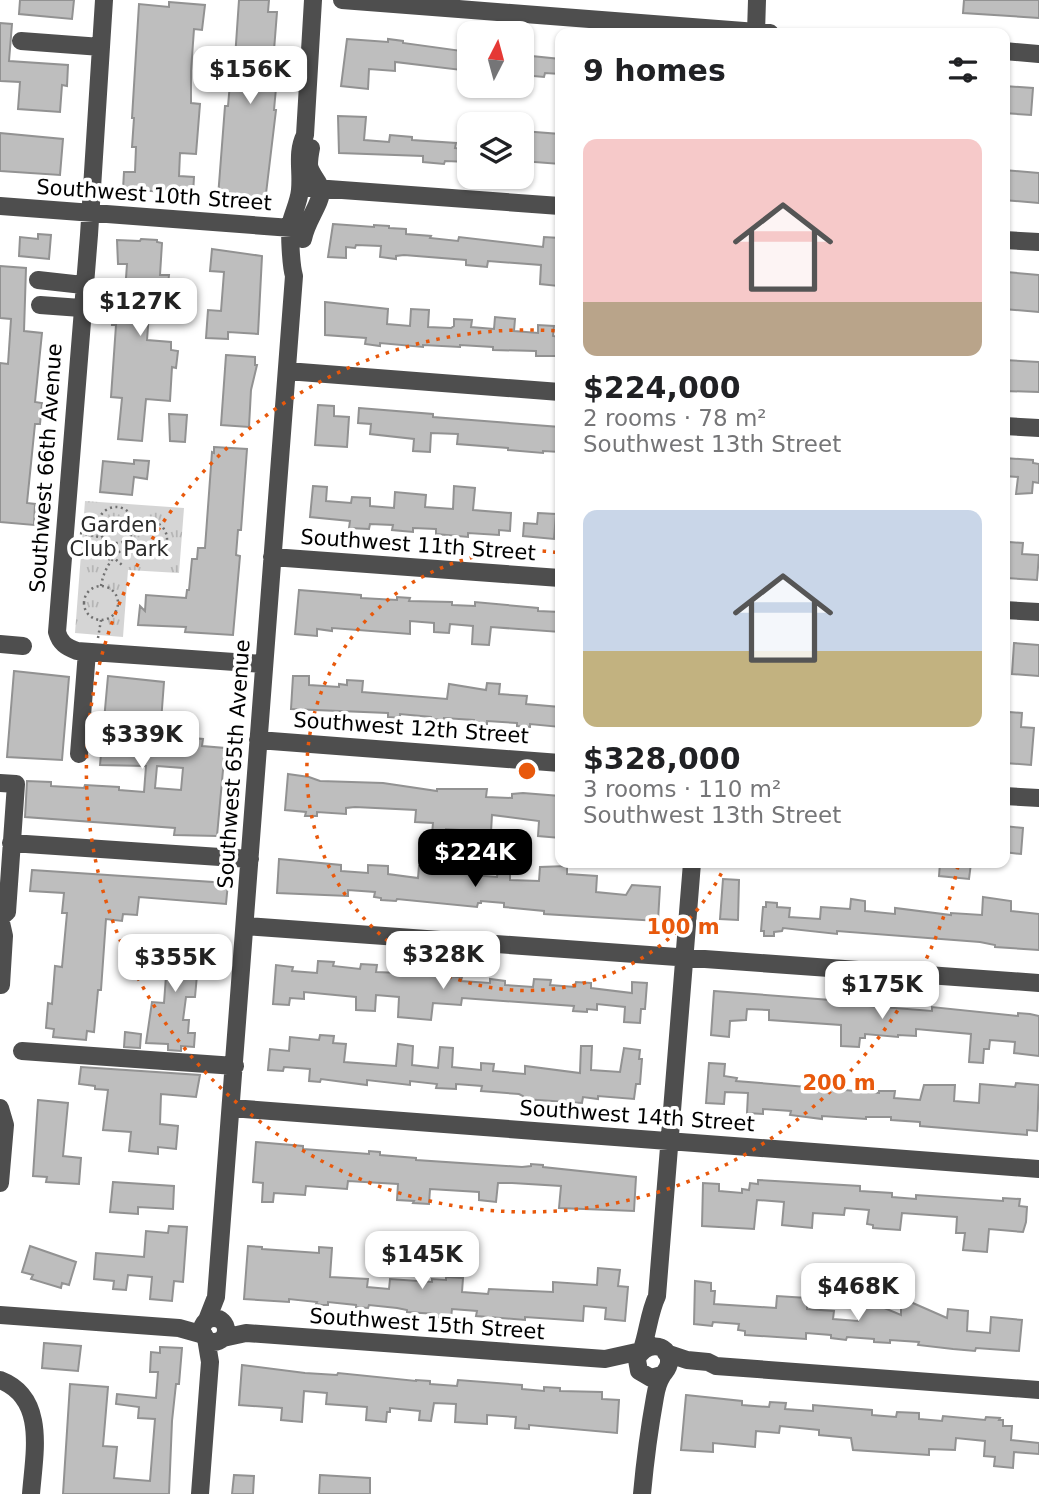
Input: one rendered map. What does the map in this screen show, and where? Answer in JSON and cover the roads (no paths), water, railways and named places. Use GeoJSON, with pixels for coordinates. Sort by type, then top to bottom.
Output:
{"type":"FeatureCollection","features":[{"type":"Feature","properties":{"kind":"street","name":"Southwest 66th Avenue"},"geometry":{"type":"LineString","coordinates":[[93,645],[70,648],[64,645],[59,639],[57,624],[104,0]]}},
{"type":"Feature","properties":{"kind":"street","name":"Southwest 65th Avenue"},"geometry":{"type":"LineString","coordinates":[[200,1494],[232,1108],[294,276],[290,266],[297,228],[299,155],[305,135],[313,0]]}},
{"type":"Feature","properties":{"kind":"street"},"geometry":{"type":"LineString","coordinates":[[342,0],[693,28]]}},
{"type":"Feature","properties":{"kind":"street"},"geometry":{"type":"LineString","coordinates":[[756,28],[757,0]]}},
{"type":"Feature","properties":{"kind":"street"},"geometry":{"type":"LineString","coordinates":[[21,41],[101,47]]}},
{"type":"Feature","properties":{"kind":"street"},"geometry":{"type":"LineString","coordinates":[[1010,52],[1039,54]]}},
{"type":"Feature","properties":{"kind":"street","name":"Southwest 65th Avenue"},"geometry":{"type":"LineString","coordinates":[[297,228],[318,205],[321,189],[309,166],[311,145],[305,135]]}},
{"type":"Feature","properties":{"kind":"street","name":"Southwest 10th Street"},"geometry":{"type":"LineString","coordinates":[[300,187],[555,206]]}},
{"type":"Feature","properties":{"kind":"street","name":"Southwest 10th Street"},"geometry":{"type":"LineString","coordinates":[[0,206],[297,228]]}},
{"type":"Feature","properties":{"kind":"street"},"geometry":{"type":"LineString","coordinates":[[1010,240],[1039,242]]}},
{"type":"Feature","properties":{"kind":"street"},"geometry":{"type":"LineString","coordinates":[[38,280],[83,285]]}},
{"type":"Feature","properties":{"kind":"street"},"geometry":{"type":"LineString","coordinates":[[40,305],[81,308]]}},
{"type":"Feature","properties":{"kind":"street"},"geometry":{"type":"LineString","coordinates":[[287,371],[555,392]]}},
{"type":"Feature","properties":{"kind":"street"},"geometry":{"type":"LineString","coordinates":[[1010,426],[1039,428]]}},
{"type":"Feature","properties":{"kind":"street","name":"Southwest 11th Street"},"geometry":{"type":"LineString","coordinates":[[272,557],[555,578]]}},
{"type":"Feature","properties":{"kind":"street"},"geometry":{"type":"LineString","coordinates":[[1010,610],[1039,612]]}},
{"type":"Feature","properties":{"kind":"street"},"geometry":{"type":"LineString","coordinates":[[0,644],[23,646]]}},
{"type":"Feature","properties":{"kind":"street"},"geometry":{"type":"LineString","coordinates":[[79,754],[93,645],[264,664]]}},
{"type":"Feature","properties":{"kind":"street","name":"Southwest 12th Street"},"geometry":{"type":"LineString","coordinates":[[258,740],[555,763]]}},
{"type":"Feature","properties":{"kind":"street"},"geometry":{"type":"LineString","coordinates":[[0,783],[16,784],[7,912],[0,918],[4,936],[1,985]]}},
{"type":"Feature","properties":{"kind":"street"},"geometry":{"type":"LineString","coordinates":[[1010,796],[1039,798]]}},
{"type":"Feature","properties":{"kind":"street"},"geometry":{"type":"LineString","coordinates":[[11,843],[250,859]]}},
{"type":"Feature","properties":{"kind":"street"},"geometry":{"type":"LineString","coordinates":[[647,1435],[642,1422],[644,1397],[637,1360],[649,1329],[657,1296],[692,868]]}},
{"type":"Feature","properties":{"kind":"street"},"geometry":{"type":"LineString","coordinates":[[245,926],[1039,983]]}},
{"type":"Feature","properties":{"kind":"street"},"geometry":{"type":"LineString","coordinates":[[22,1051],[234,1066]]}},
{"type":"Feature","properties":{"kind":"street"},"geometry":{"type":"LineString","coordinates":[[0,1108],[5,1125],[0,1183]]}},
{"type":"Feature","properties":{"kind":"street","name":"Southwest 14th Street"},"geometry":{"type":"LineString","coordinates":[[232,1108],[1039,1169]]}},
{"type":"Feature","properties":{"kind":"street"},"geometry":{"type":"LineString","coordinates":[[642,1494],[647,1435],[665,1362],[661,1329],[663,1309],[657,1296]]}},
{"type":"Feature","properties":{"kind":"street","name":"Southwest 15th Street"},"geometry":{"type":"LineString","coordinates":[[0,1315],[605,1359],[641,1373]]}},
{"type":"Feature","properties":{"kind":"street"},"geometry":{"type":"LineString","coordinates":[[642,1350],[654,1346],[665,1362]]}},
{"type":"Feature","properties":{"kind":"street","name":"Southwest 15th Street"},"geometry":{"type":"LineString","coordinates":[[605,1359],[642,1350]]}},
{"type":"Feature","properties":{"kind":"street"},"geometry":{"type":"LineString","coordinates":[[641,1373],[651,1378],[665,1362],[687,1360],[708,1362],[716,1366],[1039,1391]]}},
{"type":"Feature","properties":{"kind":"street"},"geometry":{"type":"LineString","coordinates":[[0,1380],[10,1384],[23,1397],[32,1415],[35,1437],[31,1494]]}},
{"type":"Feature","properties":{"kind":"park label","name":"Garden Club Park"},"geometry":{"type":"Point","coordinates":[119,537]}}]}
